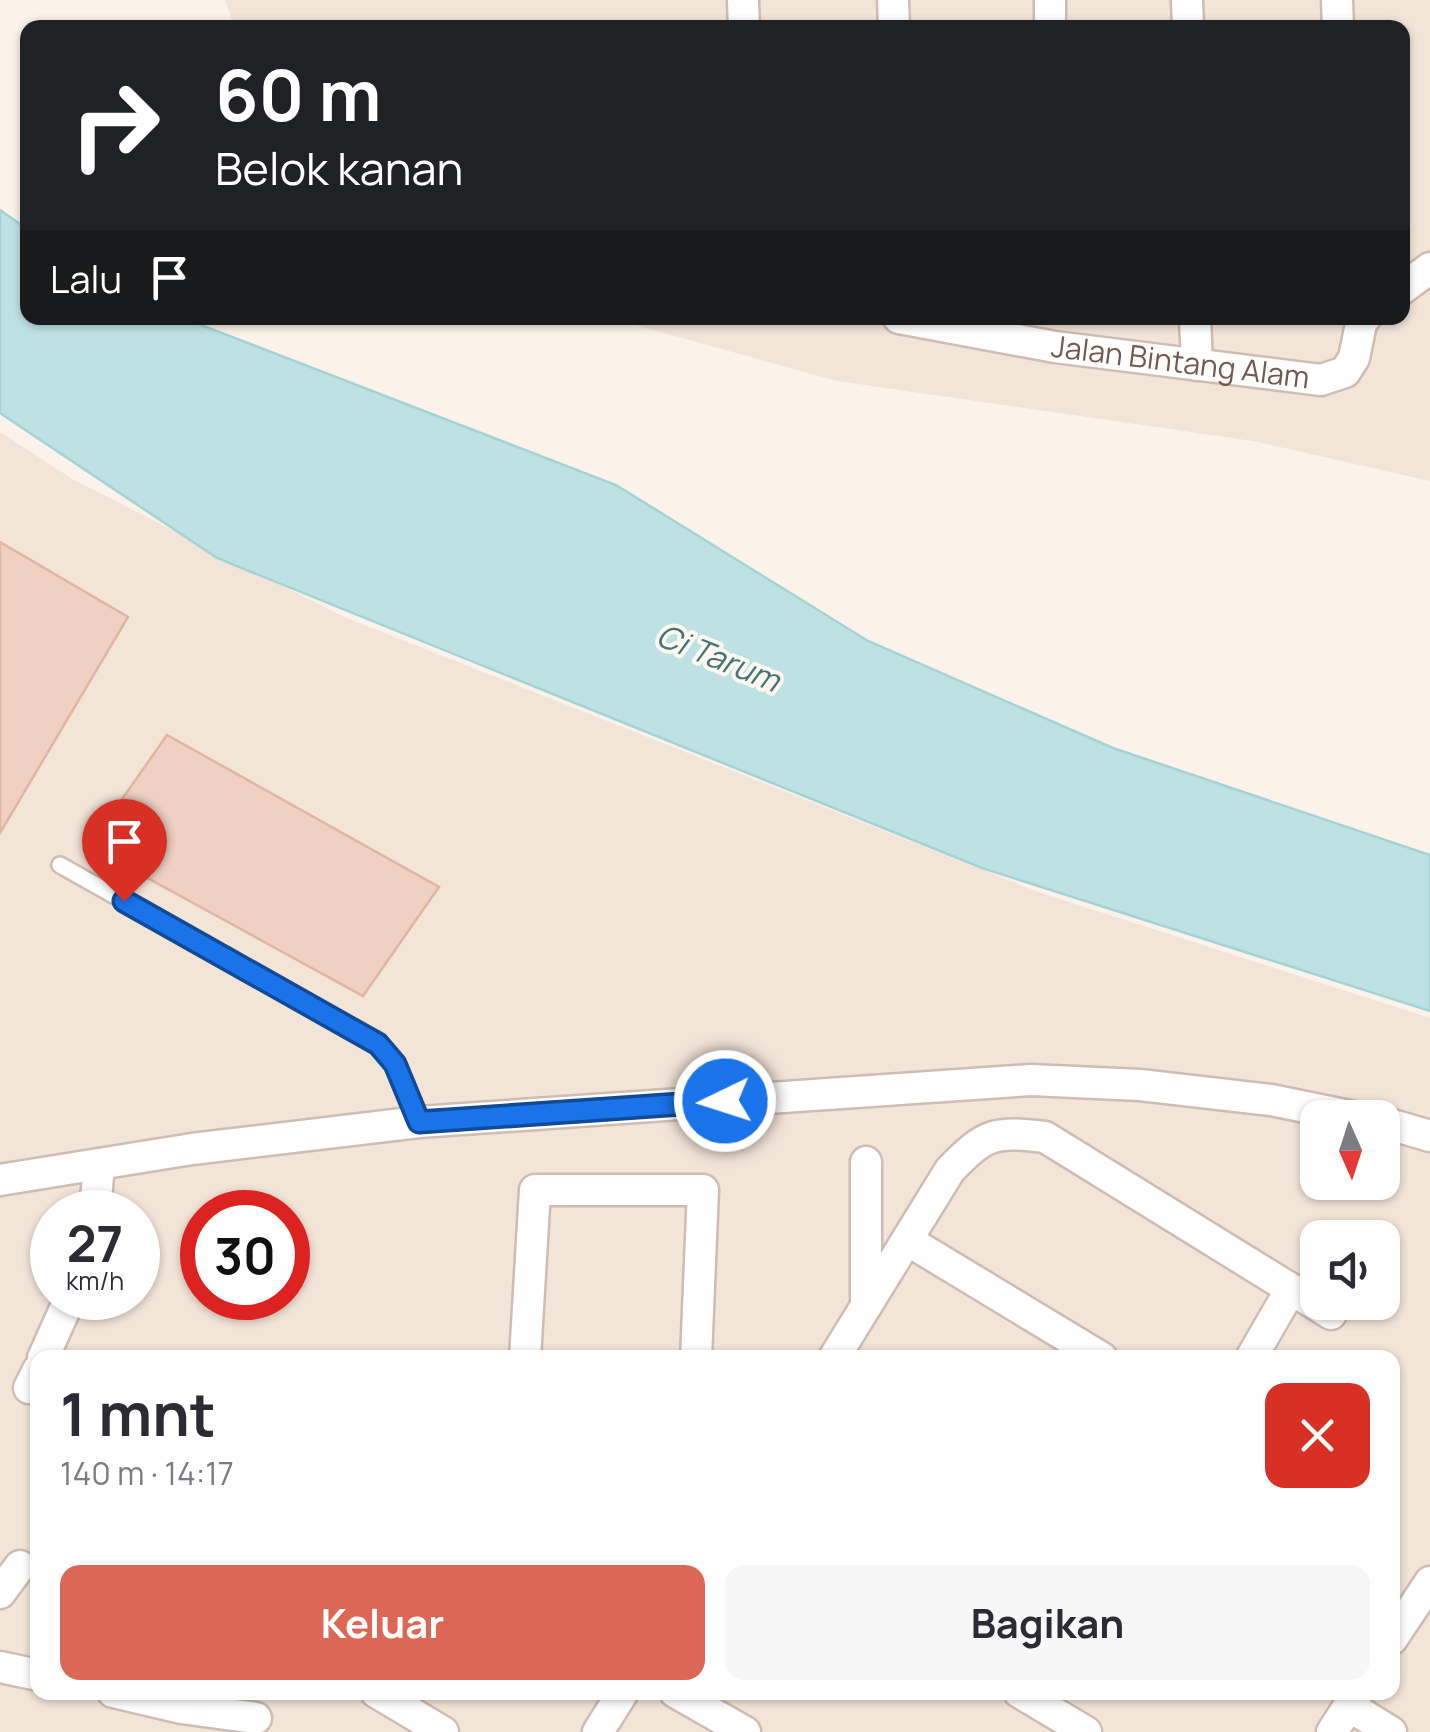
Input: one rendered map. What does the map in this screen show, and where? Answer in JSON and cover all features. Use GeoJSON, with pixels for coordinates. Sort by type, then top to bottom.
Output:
{"type":"FeatureCollection","features":[{"type":"Feature","properties":{"kind":"street","name":"Jalan Bintang Alam"},"geometry":{"type":"LineString","coordinates":[[979,325],[1054,332],[1196,365],[1321,380],[1345,372],[1354,358],[1361,325]]}},
{"type":"Feature","properties":{"kind":"street"},"geometry":{"type":"LineString","coordinates":[[1195,325],[1196,365]]}},
{"type":"Feature","properties":{"kind":"street"},"geometry":{"type":"LineString","coordinates":[[0,1180],[192,1150],[419,1122],[1032,1080],[1140,1086],[1300,1106]]}},
{"type":"Feature","properties":{"kind":"street"},"geometry":{"type":"LineString","coordinates":[[1400,1126],[1430,1136]]}},
{"type":"Feature","properties":{"kind":"street"},"geometry":{"type":"LineString","coordinates":[[839,1350],[950,1170],[976,1144],[1007,1132],[1046,1137],[1300,1295]]}},
{"type":"Feature","properties":{"kind":"street"},"geometry":{"type":"LineString","coordinates":[[866,1162],[866,1309]]}},
{"type":"Feature","properties":{"kind":"street"},"geometry":{"type":"LineString","coordinates":[[97,1190],[99,1164]]}},
{"type":"Feature","properties":{"kind":"street"},"geometry":{"type":"LineString","coordinates":[[526,1350],[535,1190],[703,1190],[696,1350]]}},
{"type":"Feature","properties":{"kind":"street"},"geometry":{"type":"LineString","coordinates":[[907,1240],[1089,1350]]}},
{"type":"Feature","properties":{"kind":"street"},"geometry":{"type":"LineString","coordinates":[[1256,1350],[1291,1290]]}},
{"type":"Feature","properties":{"kind":"street"},"geometry":{"type":"LineString","coordinates":[[47,1350],[60,1320]]}},
{"type":"Feature","properties":{"kind":"street"},"geometry":{"type":"LineString","coordinates":[[0,1594],[20,1566]]}},
{"type":"Feature","properties":{"kind":"street"},"geometry":{"type":"LineString","coordinates":[[1400,1627],[1430,1582]]}},
{"type":"Feature","properties":{"kind":"street"},"geometry":{"type":"LineString","coordinates":[[0,1666],[30,1673]]}},
{"type":"Feature","properties":{"kind":"street"},"geometry":{"type":"LineString","coordinates":[[148,1700],[182,1708],[262,1714]]}},
{"type":"Feature","properties":{"kind":"street"},"geometry":{"type":"LineString","coordinates":[[389,1700],[443,1732]]}},
{"type":"Feature","properties":{"kind":"street"},"geometry":{"type":"LineString","coordinates":[[598,1732],[617,1700]]}},
{"type":"Feature","properties":{"kind":"street"},"geometry":{"type":"LineString","coordinates":[[689,1700],[745,1732]]}},
{"type":"Feature","properties":{"kind":"street"},"geometry":{"type":"LineString","coordinates":[[1332,1732],[1352,1700]]}},
{"type":"Feature","properties":{"kind":"street"},"geometry":{"type":"LineString","coordinates":[[1354,1700],[1391,1732]]}},
{"type":"Feature","properties":{"kind":"street"},"geometry":{"type":"LineString","coordinates":[[1036,1706],[1086,1732]]}},
{"type":"Feature","properties":{"kind":"lane"},"geometry":{"type":"LineString","coordinates":[[60,865],[378,1044],[395,1064],[419,1122]]}},
{"type":"Feature","properties":{"kind":"shaded area"},"geometry":{"type":"Polygon","coordinates":[[[225,0],[1430,0],[1430,481],[1253,441],[837,381],[635,325],[1410,325],[1410,20],[232,20],[225,0]]]}},
{"type":"Feature","properties":{"kind":"shaded area"},"geometry":{"type":"Polygon","coordinates":[[[0,432],[74,480],[342,616],[1038,892],[1430,1018],[1430,1732],[0,1732],[0,432]]]}},
{"type":"Feature","properties":{"kind":"water","name":"Ci Tarum"},"geometry":{"type":"Polygon","coordinates":[[[0,210],[20,224],[20,325],[201,325],[616,485],[868,641],[1113,748],[1430,855],[1430,1011],[982,868],[217,558],[0,413],[0,210]]]}},
{"type":"Feature","properties":{"kind":"building"},"geometry":{"type":"Polygon","coordinates":[[[0,542],[128,617],[0,833],[0,542]]]}},
{"type":"Feature","properties":{"kind":"building"},"geometry":{"type":"Polygon","coordinates":[[[167,735],[439,887],[363,996],[89,846],[167,735]]]}},
{"type":"Feature","properties":{"kind":"route"},"geometry":{"type":"LineString","coordinates":[[124,901],[378,1044],[395,1064],[419,1122],[725,1101]]}}]}
